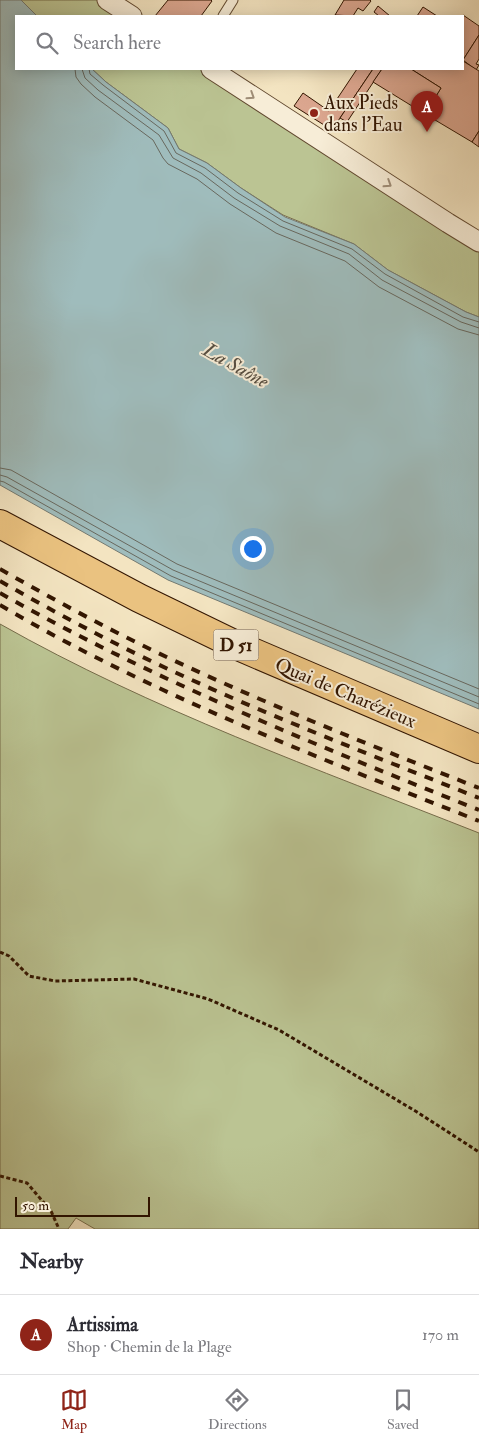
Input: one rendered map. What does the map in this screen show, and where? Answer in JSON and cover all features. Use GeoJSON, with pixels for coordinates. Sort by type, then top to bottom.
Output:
{"type":"FeatureCollection","features":[{"type":"Feature","properties":{"kind":"main road","name":"Quai de Charézieux"},"geometry":{"type":"LineString","coordinates":[[0,524],[140,598],[238,646],[479,749]]}},
{"type":"Feature","properties":{"kind":"street"},"geometry":{"type":"LineString","coordinates":[[107,0],[130,15]]}},
{"type":"Feature","properties":{"kind":"street"},"geometry":{"type":"LineString","coordinates":[[213,70],[479,242]]}},
{"type":"Feature","properties":{"kind":"lane"},"geometry":{"type":"LineString","coordinates":[[224,15],[233,0]]}},
{"type":"Feature","properties":{"kind":"path"},"geometry":{"type":"LineString","coordinates":[[0,952],[9,956],[29,976],[55,981],[134,979],[208,999],[278,1030],[417,1112],[479,1152]]}},
{"type":"Feature","properties":{"kind":"path"},"geometry":{"type":"LineString","coordinates":[[0,1176],[27,1183],[51,1211],[59,1229]]}},
{"type":"Feature","properties":{"kind":"green space"},"geometry":{"type":"Polygon","coordinates":[[[21,0],[101,0],[122,15],[36,15],[21,0]]]}},
{"type":"Feature","properties":{"kind":"green space"},"geometry":{"type":"Polygon","coordinates":[[[93,70],[202,70],[479,244],[479,317],[466,312],[388,270],[354,244],[283,215],[207,163],[179,149],[168,128],[106,82],[93,70]]]}},
{"type":"Feature","properties":{"kind":"green space"},"geometry":{"type":"Polygon","coordinates":[[[0,624],[116,684],[176,711],[236,737],[479,833],[479,1229],[95,1229],[76,1218],[68,1229],[0,1229],[0,624]]]}},
{"type":"Feature","properties":{"kind":"water","name":"La Saône"},"geometry":{"type":"Polygon","coordinates":[[[0,0],[21,0],[36,15],[15,15],[15,70],[93,70],[106,82],[168,128],[179,149],[207,163],[285,217],[354,244],[388,270],[466,312],[479,317],[479,709],[168,580],[0,485],[0,0]]]}},
{"type":"Feature","properties":{"kind":"building"},"geometry":{"type":"Polygon","coordinates":[[[168,0],[212,1],[202,15],[156,15],[168,0]]]}},
{"type":"Feature","properties":{"kind":"building"},"geometry":{"type":"Polygon","coordinates":[[[344,0],[371,1],[363,11],[358,8],[354,15],[335,15],[344,0]]]}},
{"type":"Feature","properties":{"kind":"building"},"geometry":{"type":"Polygon","coordinates":[[[378,6],[389,15],[378,15],[374,12],[378,6]]]}},
{"type":"Feature","properties":{"kind":"building"},"geometry":{"type":"Polygon","coordinates":[[[423,7],[435,15],[418,15],[423,7]]]}},
{"type":"Feature","properties":{"kind":"building"},"geometry":{"type":"Polygon","coordinates":[[[464,16],[479,26],[479,35],[464,58],[464,16]]]}},
{"type":"Feature","properties":{"kind":"building"},"geometry":{"type":"Polygon","coordinates":[[[479,35],[479,59],[476,64],[479,65],[476,70],[464,61],[479,35]]]}},
{"type":"Feature","properties":{"kind":"building"},"geometry":{"type":"Polygon","coordinates":[[[464,62],[479,71],[479,131],[472,142],[425,114],[441,88],[413,70],[464,70],[464,62]]]}},
{"type":"Feature","properties":{"kind":"building"},"geometry":{"type":"Polygon","coordinates":[[[356,70],[372,70],[332,130],[294,106],[303,93],[329,111],[356,70]]]}},
{"type":"Feature","properties":{"kind":"building"},"geometry":{"type":"Polygon","coordinates":[[[372,70],[381,70],[347,122],[340,118],[372,70]]]}},
{"type":"Feature","properties":{"kind":"building"},"geometry":{"type":"Polygon","coordinates":[[[381,70],[413,70],[441,88],[425,114],[373,82],[381,70]]]}},
{"type":"Feature","properties":{"kind":"building"},"geometry":{"type":"Polygon","coordinates":[[[349,122],[354,125],[349,133],[344,129],[349,122]]]}},
{"type":"Feature","properties":{"kind":"building"},"geometry":{"type":"Polygon","coordinates":[[[479,131],[479,147],[472,142],[479,131]]]}},
{"type":"Feature","properties":{"kind":"railway"},"geometry":{"type":"LineString","coordinates":[[0,569],[96,622],[194,670],[315,722],[479,788]]}},
{"type":"Feature","properties":{"kind":"railway"},"geometry":{"type":"LineString","coordinates":[[0,581],[93,632],[191,680],[479,798]]}},
{"type":"Feature","properties":{"kind":"railway"},"geometry":{"type":"LineString","coordinates":[[0,593],[58,625],[176,683],[296,736],[479,810]]}},
{"type":"Feature","properties":{"kind":"railway"},"geometry":{"type":"LineString","coordinates":[[0,605],[57,637],[175,696],[296,748],[479,821]]}},
{"type":"Feature","properties":{"kind":"place","name":"Aux Pieds dans l'Eau"},"geometry":{"type":"Point","coordinates":[314,113]}},
{"type":"Feature","properties":{"kind":"place","name":"Artissima"},"geometry":{"type":"Point","coordinates":[427,132]}}]}
